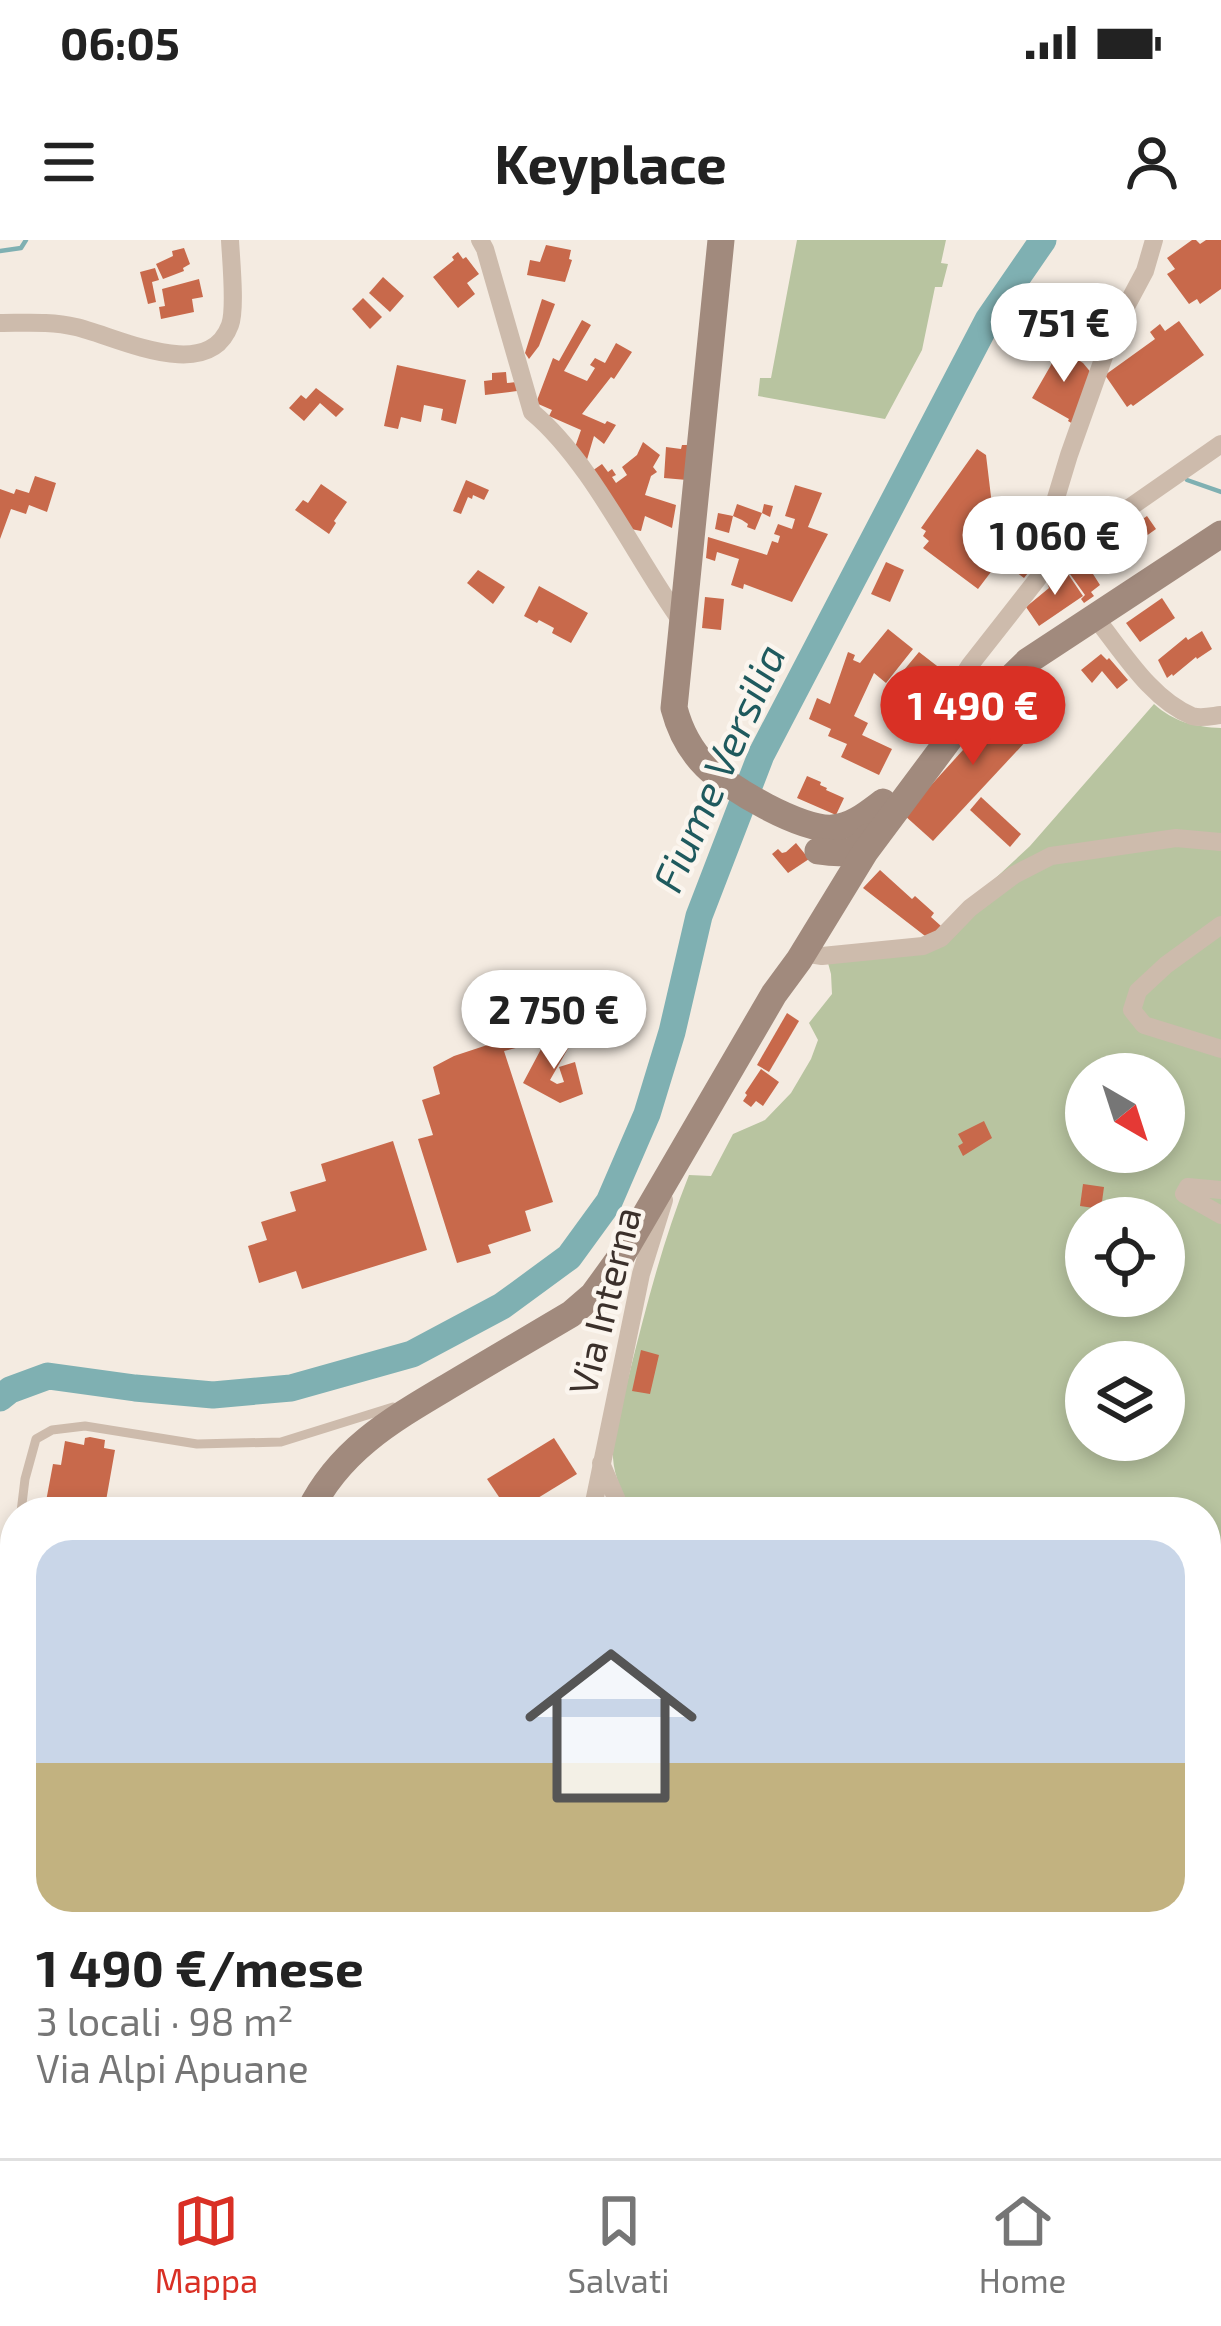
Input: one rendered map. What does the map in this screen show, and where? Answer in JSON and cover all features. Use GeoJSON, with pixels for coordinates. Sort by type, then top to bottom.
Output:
{"type":"FeatureCollection","features":[{"type":"Feature","properties":{"kind":"main road"},"geometry":{"type":"LineString","coordinates":[[722,240],[674,708],[680,731],[703,764],[855,855]]}},
{"type":"Feature","properties":{"kind":"main road"},"geometry":{"type":"LineString","coordinates":[[781,985],[793,947],[855,855],[891,803],[952,734],[1028,661],[1221,534]]}},
{"type":"Feature","properties":{"kind":"main road"},"geometry":{"type":"LineString","coordinates":[[825,840],[891,803]]}},
{"type":"Feature","properties":{"kind":"main road"},"geometry":{"type":"LineString","coordinates":[[316,1497],[362,1442],[571,1314],[593,1295],[622,1255],[803,953],[823,907],[825,840]]}},
{"type":"Feature","properties":{"kind":"street"},"geometry":{"type":"LineString","coordinates":[[0,323],[76,327],[147,350],[184,355],[210,350],[230,326],[230,240]]}},
{"type":"Feature","properties":{"kind":"street"},"geometry":{"type":"LineString","coordinates":[[1050,563],[1048,545],[1056,498],[1075,438],[1113,332],[1144,272],[1154,240]]}},
{"type":"Feature","properties":{"kind":"street"},"geometry":{"type":"LineString","coordinates":[[485,243],[532,412],[550,427],[582,470],[681,621]]}},
{"type":"Feature","properties":{"kind":"street"},"geometry":{"type":"LineString","coordinates":[[952,734],[943,724],[948,699],[1050,563],[1221,444]]}},
{"type":"Feature","properties":{"kind":"street"},"geometry":{"type":"LineString","coordinates":[[1094,616],[1158,693],[1195,718],[1221,715]]}},
{"type":"Feature","properties":{"kind":"street"},"geometry":{"type":"LineString","coordinates":[[803,953],[822,956],[923,946],[941,938],[970,908],[1014,875],[1051,856],[1176,838],[1221,842]]}},
{"type":"Feature","properties":{"kind":"street"},"geometry":{"type":"LineString","coordinates":[[1221,925],[1138,991],[1132,1010],[1144,1025],[1221,1049]]}},
{"type":"Feature","properties":{"kind":"street","name":"Via Interna"},"geometry":{"type":"LineString","coordinates":[[595,1497],[641,1274],[679,1156]]}},
{"type":"Feature","properties":{"kind":"street"},"geometry":{"type":"LineString","coordinates":[[1221,1190],[1188,1187],[1184,1194],[1221,1215]]}},
{"type":"Feature","properties":{"kind":"street"},"geometry":{"type":"LineString","coordinates":[[601,1463],[616,1497]]}},
{"type":"Feature","properties":{"kind":"lane"},"geometry":{"type":"LineString","coordinates":[[23,1497],[36,1438],[52,1430],[85,1426],[197,1444],[281,1442],[381,1411],[416,1406]]}},
{"type":"Feature","properties":{"kind":"green space"},"geometry":{"type":"Polygon","coordinates":[[[797,240],[946,240],[941,263],[948,264],[942,287],[935,287],[922,350],[885,419],[758,396],[760,378],[771,378],[797,240]]]}},
{"type":"Feature","properties":{"kind":"green space"},"geometry":{"type":"Polygon","coordinates":[[[1154,704],[1185,722],[1221,728],[1221,1497],[624,1497],[614,1465],[616,1426],[663,1249],[689,1175],[711,1176],[733,1134],[765,1120],[791,1093],[818,1040],[809,1023],[832,994],[825,952],[930,939],[1030,846],[1154,704]]]}},
{"type":"Feature","properties":{"kind":"building"},"geometry":{"type":"Polygon","coordinates":[[[1192,240],[1200,244],[1221,240],[1221,289],[1200,304],[1197,299],[1189,304],[1167,274],[1175,269],[1167,258],[1192,240]]]}},
{"type":"Feature","properties":{"kind":"building"},"geometry":{"type":"Polygon","coordinates":[[[546,245],[571,250],[565,282],[527,275],[530,260],[540,262],[546,245]]]}},
{"type":"Feature","properties":{"kind":"building"},"geometry":{"type":"Polygon","coordinates":[[[184,248],[190,264],[163,279],[156,264],[184,248]]]}},
{"type":"Feature","properties":{"kind":"building"},"geometry":{"type":"Polygon","coordinates":[[[458,252],[479,274],[467,283],[475,294],[458,308],[433,277],[458,252]]]}},
{"type":"Feature","properties":{"kind":"building"},"geometry":{"type":"Polygon","coordinates":[[[155,268],[159,280],[152,282],[156,302],[148,304],[140,272],[155,268]]]}},
{"type":"Feature","properties":{"kind":"building"},"geometry":{"type":"Polygon","coordinates":[[[383,277],[404,296],[390,312],[369,293],[383,277]]]}},
{"type":"Feature","properties":{"kind":"building"},"geometry":{"type":"Polygon","coordinates":[[[199,279],[203,297],[192,299],[194,312],[161,319],[162,289],[199,279]]]}},
{"type":"Feature","properties":{"kind":"building"},"geometry":{"type":"Polygon","coordinates":[[[363,298],[382,317],[370,329],[352,309],[363,298]]]}},
{"type":"Feature","properties":{"kind":"building"},"geometry":{"type":"Polygon","coordinates":[[[542,299],[555,304],[529,359],[525,353],[542,299]]]}},
{"type":"Feature","properties":{"kind":"building"},"geometry":{"type":"Polygon","coordinates":[[[1062,307],[1079,329],[1068,338],[1051,316],[1062,307]]]}},
{"type":"Feature","properties":{"kind":"building"},"geometry":{"type":"Polygon","coordinates":[[[582,320],[591,325],[564,371],[587,381],[595,358],[605,363],[616,343],[632,352],[582,414],[616,425],[604,444],[594,436],[586,463],[574,450],[581,430],[549,416],[552,410],[536,403],[553,358],[559,361],[582,320]]]}},
{"type":"Feature","properties":{"kind":"building"},"geometry":{"type":"Polygon","coordinates":[[[1179,321],[1204,355],[1127,407],[1105,375],[1155,339],[1150,332],[1160,324],[1165,331],[1179,321]]]}},
{"type":"Feature","properties":{"kind":"building"},"geometry":{"type":"Polygon","coordinates":[[[1058,347],[1093,375],[1073,424],[1032,398],[1058,347]]]}},
{"type":"Feature","properties":{"kind":"building"},"geometry":{"type":"Polygon","coordinates":[[[397,365],[466,380],[456,424],[441,420],[443,409],[424,405],[421,422],[401,417],[398,429],[384,426],[397,365]]]}},
{"type":"Feature","properties":{"kind":"building"},"geometry":{"type":"Polygon","coordinates":[[[506,372],[507,383],[516,382],[517,391],[485,395],[484,381],[492,380],[492,373],[506,372]]]}},
{"type":"Feature","properties":{"kind":"building"},"geometry":{"type":"Polygon","coordinates":[[[316,388],[344,409],[336,417],[320,403],[304,421],[289,408],[316,388]]]}},
{"type":"Feature","properties":{"kind":"building"},"geometry":{"type":"Polygon","coordinates":[[[643,442],[660,455],[645,495],[676,505],[672,528],[645,516],[641,531],[631,529],[592,471],[602,464],[608,472],[612,469],[616,483],[627,475],[622,467],[637,455],[643,442]]]}},
{"type":"Feature","properties":{"kind":"building"},"geometry":{"type":"Polygon","coordinates":[[[689,445],[687,480],[664,478],[666,447],[681,449],[689,445]]]}},
{"type":"Feature","properties":{"kind":"building"},"geometry":{"type":"Polygon","coordinates":[[[977,449],[986,455],[996,511],[988,521],[1035,564],[1024,578],[1000,560],[978,589],[923,548],[929,541],[921,528],[977,449]]]}},
{"type":"Feature","properties":{"kind":"building"},"geometry":{"type":"Polygon","coordinates":[[[35,476],[56,483],[47,512],[29,505],[26,514],[11,509],[0,539],[0,489],[29,493],[35,476]]]}},
{"type":"Feature","properties":{"kind":"building"},"geometry":{"type":"Polygon","coordinates":[[[466,480],[489,490],[484,500],[468,497],[461,514],[453,511],[466,480]]]}},
{"type":"Feature","properties":{"kind":"building"},"geometry":{"type":"Polygon","coordinates":[[[321,484],[347,502],[329,534],[295,510],[303,500],[308,503],[321,484]]]}},
{"type":"Feature","properties":{"kind":"building"},"geometry":{"type":"Polygon","coordinates":[[[795,485],[822,493],[808,527],[828,534],[792,602],[744,584],[743,589],[731,585],[739,559],[717,552],[715,561],[706,558],[708,537],[767,555],[772,541],[778,543],[780,536],[774,534],[778,524],[792,529],[795,519],[785,516],[795,485]]]}},
{"type":"Feature","properties":{"kind":"building"},"geometry":{"type":"Polygon","coordinates":[[[737,504],[762,513],[755,530],[733,516],[737,504]]]}},
{"type":"Feature","properties":{"kind":"building"},"geometry":{"type":"Polygon","coordinates":[[[764,504],[773,506],[770,517],[762,513],[764,504]]]}},
{"type":"Feature","properties":{"kind":"building"},"geometry":{"type":"Polygon","coordinates":[[[718,513],[733,516],[729,533],[715,529],[718,513]]]}},
{"type":"Feature","properties":{"kind":"building"},"geometry":{"type":"Polygon","coordinates":[[[1147,516],[1156,529],[1093,574],[1100,585],[1084,603],[1085,595],[1070,574],[1147,516]]]}},
{"type":"Feature","properties":{"kind":"building"},"geometry":{"type":"Polygon","coordinates":[[[886,562],[904,570],[890,602],[871,594],[886,562]]]}},
{"type":"Feature","properties":{"kind":"building"},"geometry":{"type":"Polygon","coordinates":[[[1064,568],[1083,596],[1039,626],[1026,607],[1064,568]]]}},
{"type":"Feature","properties":{"kind":"building"},"geometry":{"type":"Polygon","coordinates":[[[478,570],[505,587],[493,604],[467,583],[478,570]]]}},
{"type":"Feature","properties":{"kind":"building"},"geometry":{"type":"Polygon","coordinates":[[[539,586],[588,613],[571,643],[552,633],[554,628],[524,616],[539,586]]]}},
{"type":"Feature","properties":{"kind":"building"},"geometry":{"type":"Polygon","coordinates":[[[705,597],[724,599],[721,630],[702,628],[705,597]]]}},
{"type":"Feature","properties":{"kind":"building"},"geometry":{"type":"Polygon","coordinates":[[[1162,598],[1175,618],[1140,642],[1126,623],[1162,598]]]}},
{"type":"Feature","properties":{"kind":"building"},"geometry":{"type":"Polygon","coordinates":[[[888,629],[913,649],[886,683],[874,673],[854,716],[868,723],[862,735],[892,749],[879,775],[841,757],[847,744],[828,736],[831,729],[809,719],[817,698],[830,704],[848,652],[860,663],[888,629]]]}},
{"type":"Feature","properties":{"kind":"building"},"geometry":{"type":"Polygon","coordinates":[[[1202,631],[1212,649],[1167,678],[1158,660],[1186,637],[1202,631]]]}},
{"type":"Feature","properties":{"kind":"building"},"geometry":{"type":"Polygon","coordinates":[[[919,652],[950,676],[917,719],[909,713],[917,702],[903,691],[895,702],[884,694],[919,652]]]}},
{"type":"Feature","properties":{"kind":"building"},"geometry":{"type":"Polygon","coordinates":[[[1101,654],[1128,680],[1117,689],[1102,671],[1092,683],[1081,670],[1101,654]]]}},
{"type":"Feature","properties":{"kind":"building"},"geometry":{"type":"Polygon","coordinates":[[[1012,696],[1042,724],[933,841],[904,815],[1012,696]]]}},
{"type":"Feature","properties":{"kind":"building"},"geometry":{"type":"Polygon","coordinates":[[[807,776],[844,798],[836,815],[797,798],[807,776]]]}},
{"type":"Feature","properties":{"kind":"building"},"geometry":{"type":"Polygon","coordinates":[[[981,797],[1021,834],[1010,847],[970,810],[981,797]]]}},
{"type":"Feature","properties":{"kind":"building"},"geometry":{"type":"Polygon","coordinates":[[[796,843],[809,859],[788,873],[772,854],[778,849],[786,852],[796,843]]]}},
{"type":"Feature","properties":{"kind":"building"},"geometry":{"type":"Polygon","coordinates":[[[880,870],[934,913],[931,917],[941,926],[929,939],[863,888],[880,870]]]}},
{"type":"Feature","properties":{"kind":"building"},"geometry":{"type":"Polygon","coordinates":[[[787,1013],[799,1021],[769,1072],[757,1065],[787,1013]]]}},
{"type":"Feature","properties":{"kind":"building"},"geometry":{"type":"Polygon","coordinates":[[[527,1032],[531,1044],[504,1051],[553,1202],[525,1211],[531,1231],[488,1245],[491,1253],[457,1263],[418,1139],[433,1135],[422,1100],[440,1094],[433,1067],[527,1032]]]}},
{"type":"Feature","properties":{"kind":"building"},"geometry":{"type":"Polygon","coordinates":[[[549,1034],[570,1045],[550,1080],[564,1082],[559,1067],[575,1062],[583,1094],[560,1103],[523,1083],[549,1034]]]}},
{"type":"Feature","properties":{"kind":"building"},"geometry":{"type":"Polygon","coordinates":[[[761,1069],[779,1082],[763,1106],[756,1101],[751,1107],[743,1101],[745,1093],[761,1069]]]}},
{"type":"Feature","properties":{"kind":"building"},"geometry":{"type":"Polygon","coordinates":[[[984,1121],[992,1138],[963,1156],[958,1134],[984,1121]]]}},
{"type":"Feature","properties":{"kind":"building"},"geometry":{"type":"Polygon","coordinates":[[[393,1141],[427,1250],[302,1289],[296,1271],[259,1283],[248,1246],[267,1240],[261,1222],[296,1211],[290,1192],[326,1181],[321,1164],[393,1141]]]}},
{"type":"Feature","properties":{"kind":"building"},"geometry":{"type":"Polygon","coordinates":[[[1083,1184],[1104,1187],[1103,1197],[1081,1197],[1083,1184]]]}},
{"type":"Feature","properties":{"kind":"building"},"geometry":{"type":"Polygon","coordinates":[[[641,1350],[659,1355],[650,1394],[632,1391],[641,1350]]]}},
{"type":"Feature","properties":{"kind":"building"},"geometry":{"type":"Polygon","coordinates":[[[85,1438],[105,1440],[104,1448],[115,1450],[107,1497],[47,1497],[53,1464],[61,1465],[65,1441],[84,1445],[85,1438]]]}},
{"type":"Feature","properties":{"kind":"building"},"geometry":{"type":"Polygon","coordinates":[[[554,1438],[577,1474],[539,1497],[499,1497],[487,1479],[554,1438]]]}},
{"type":"Feature","properties":{"kind":"waterway"},"geometry":{"type":"LineString","coordinates":[[0,251],[21,248],[26,240]]}},
{"type":"Feature","properties":{"kind":"waterway","name":"Fiume Versilia"},"geometry":{"type":"LineString","coordinates":[[0,1398],[48,1376],[213,1395],[291,1388],[412,1354],[502,1306],[569,1257],[609,1202],[647,1114],[699,916],[761,755],[988,320],[1043,240]]}},
{"type":"Feature","properties":{"kind":"waterway"},"geometry":{"type":"LineString","coordinates":[[1017,278],[1043,309]]}},
{"type":"Feature","properties":{"kind":"waterway"},"geometry":{"type":"LineString","coordinates":[[1187,480],[1221,492]]}}]}
